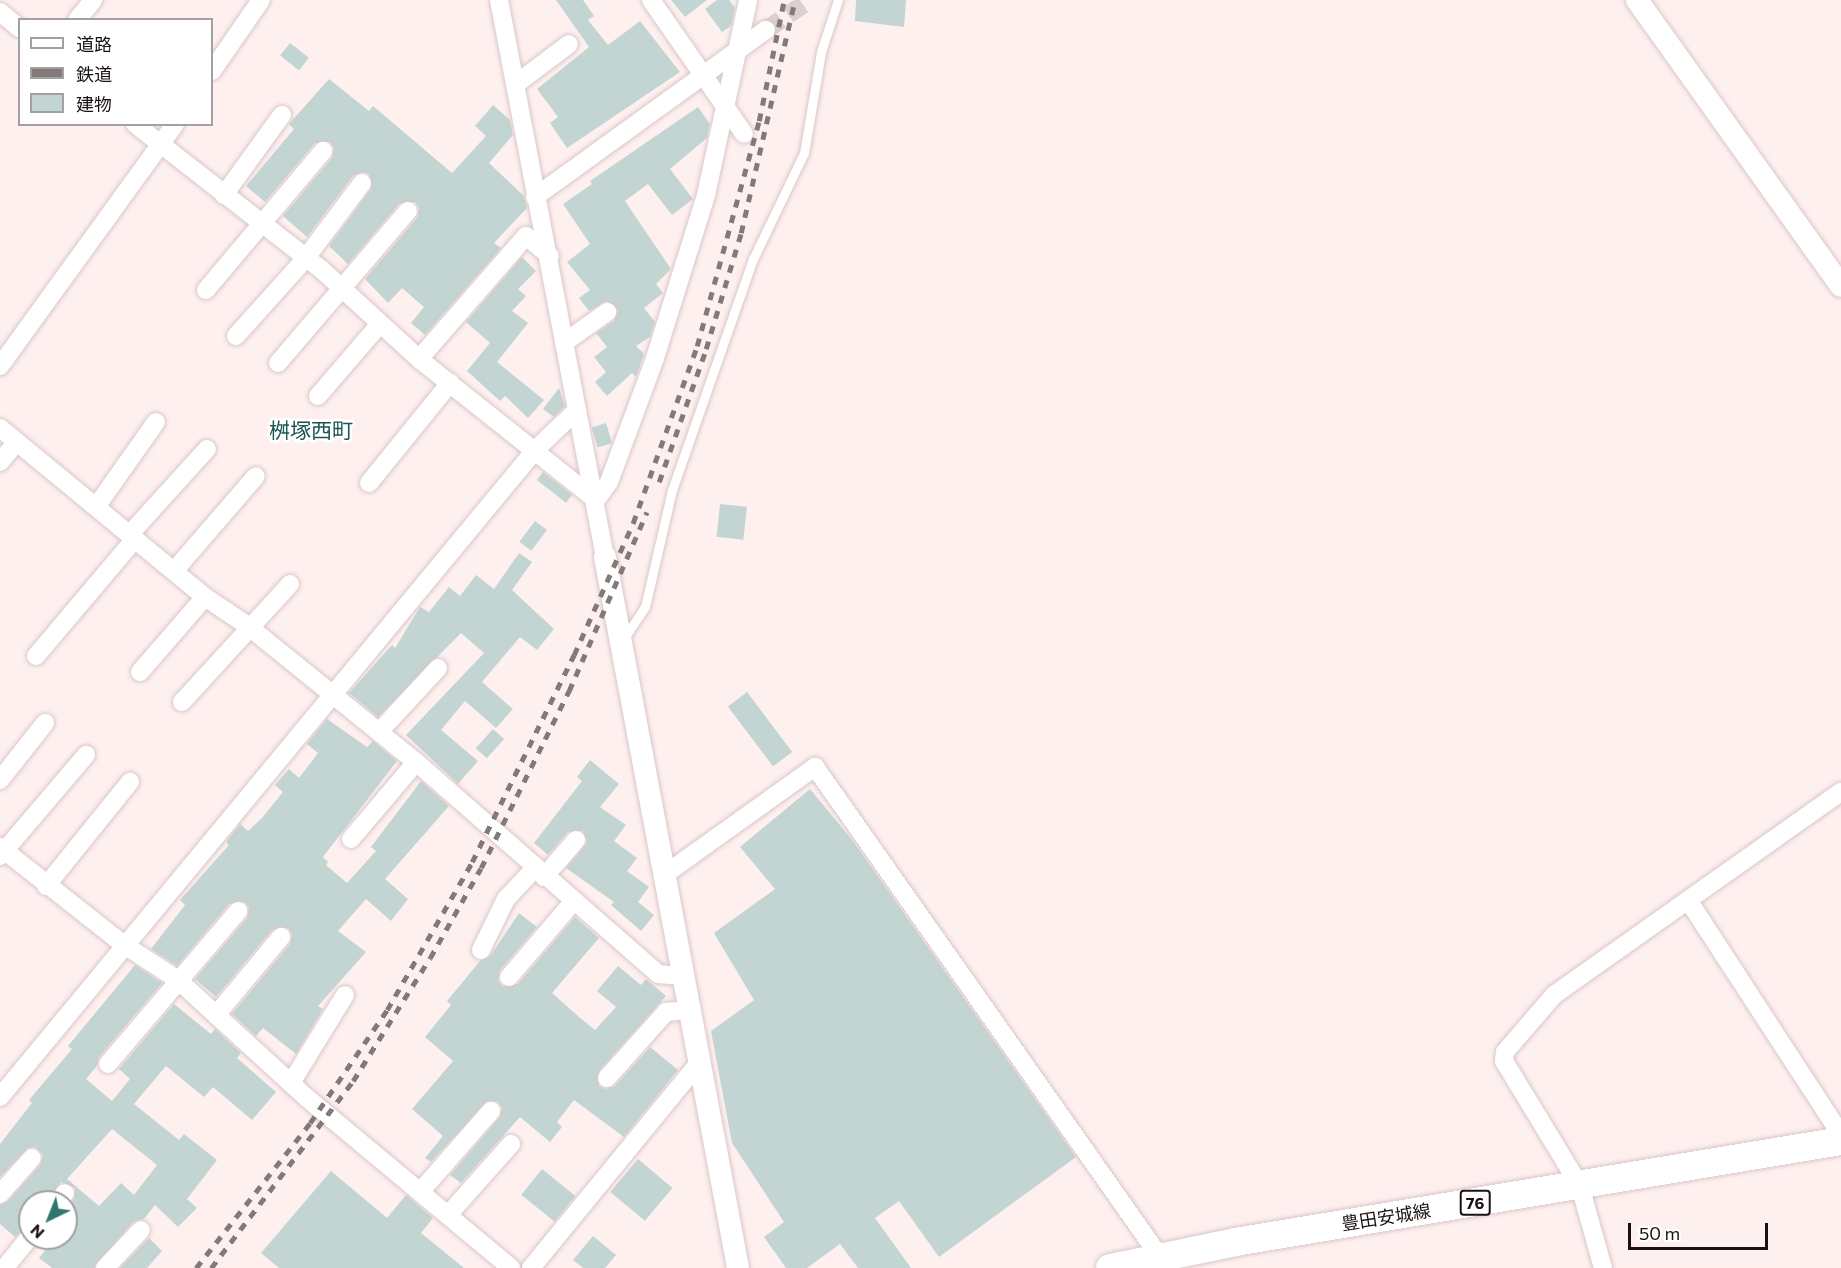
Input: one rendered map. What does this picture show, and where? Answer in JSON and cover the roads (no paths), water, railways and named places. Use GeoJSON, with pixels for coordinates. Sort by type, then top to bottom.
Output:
{"type":"FeatureCollection","features":[{"type":"Feature","properties":{"kind":"main road","name":"豊田安城線"},"geometry":{"type":"LineString","coordinates":[[1110,1268],[1164,1262],[1841,1141]]}},
{"type":"Feature","properties":{"kind":"street"},"geometry":{"type":"LineString","coordinates":[[79,18],[93,0]]}},
{"type":"Feature","properties":{"kind":"street"},"geometry":{"type":"LineString","coordinates":[[213,70],[261,0]]}},
{"type":"Feature","properties":{"kind":"street"},"geometry":{"type":"LineString","coordinates":[[651,0],[744,134]]}},
{"type":"Feature","properties":{"kind":"street"},"geometry":{"type":"LineString","coordinates":[[596,500],[609,482],[655,358],[706,195],[741,46],[748,0]]}},
{"type":"Feature","properties":{"kind":"street"},"geometry":{"type":"LineString","coordinates":[[1637,0],[1841,286]]}},
{"type":"Feature","properties":{"kind":"street"},"geometry":{"type":"LineString","coordinates":[[496,4],[516,84],[535,197],[550,256],[738,1268]]}},
{"type":"Feature","properties":{"kind":"street"},"geometry":{"type":"LineString","coordinates":[[535,197],[703,73],[766,30]]}},
{"type":"Feature","properties":{"kind":"street"},"geometry":{"type":"LineString","coordinates":[[516,84],[569,45]]}},
{"type":"Feature","properties":{"kind":"street"},"geometry":{"type":"LineString","coordinates":[[224,195],[282,115]]}},
{"type":"Feature","properties":{"kind":"street"},"geometry":{"type":"LineString","coordinates":[[137,126],[305,259],[419,359],[536,449],[596,500]]}},
{"type":"Feature","properties":{"kind":"street"},"geometry":{"type":"LineString","coordinates":[[0,366],[174,126]]}},
{"type":"Feature","properties":{"kind":"street"},"geometry":{"type":"LineString","coordinates":[[206,290],[260,223],[323,151]]}},
{"type":"Feature","properties":{"kind":"street"},"geometry":{"type":"LineString","coordinates":[[236,336],[305,259],[362,183]]}},
{"type":"Feature","properties":{"kind":"street"},"geometry":{"type":"LineString","coordinates":[[278,363],[338,288],[408,211]]}},
{"type":"Feature","properties":{"kind":"street"},"geometry":{"type":"LineString","coordinates":[[419,359],[526,236],[550,256]]}},
{"type":"Feature","properties":{"kind":"street"},"geometry":{"type":"LineString","coordinates":[[565,342],[607,312]]}},
{"type":"Feature","properties":{"kind":"street"},"geometry":{"type":"LineString","coordinates":[[318,396],[380,324]]}},
{"type":"Feature","properties":{"kind":"street"},"geometry":{"type":"LineString","coordinates":[[369,483],[450,383]]}},
{"type":"Feature","properties":{"kind":"street"},"geometry":{"type":"LineString","coordinates":[[0,1097],[123,944],[335,696],[390,638],[536,449],[577,410]]}},
{"type":"Feature","properties":{"kind":"street"},"geometry":{"type":"LineString","coordinates":[[96,507],[156,422]]}},
{"type":"Feature","properties":{"kind":"street"},"geometry":{"type":"LineString","coordinates":[[0,428],[205,597],[248,626],[416,762],[539,873],[658,974],[682,976]]}},
{"type":"Feature","properties":{"kind":"street"},"geometry":{"type":"LineString","coordinates":[[0,462],[16,442]]}},
{"type":"Feature","properties":{"kind":"street"},"geometry":{"type":"LineString","coordinates":[[36,656],[207,449]]}},
{"type":"Feature","properties":{"kind":"street"},"geometry":{"type":"LineString","coordinates":[[174,571],[256,476]]}},
{"type":"Feature","properties":{"kind":"street"},"geometry":{"type":"LineString","coordinates":[[182,702],[248,626],[290,584]]}},
{"type":"Feature","properties":{"kind":"street"},"geometry":{"type":"LineString","coordinates":[[140,672],[205,597]]}},
{"type":"Feature","properties":{"kind":"street"},"geometry":{"type":"LineString","coordinates":[[379,732],[438,668]]}},
{"type":"Feature","properties":{"kind":"street"},"geometry":{"type":"LineString","coordinates":[[0,780],[45,723]]}},
{"type":"Feature","properties":{"kind":"street"},"geometry":{"type":"LineString","coordinates":[[86,755],[1,851],[123,944],[178,980],[291,1083],[511,1268]]}},
{"type":"Feature","properties":{"kind":"street"},"geometry":{"type":"LineString","coordinates":[[351,839],[416,762]]}},
{"type":"Feature","properties":{"kind":"street"},"geometry":{"type":"LineString","coordinates":[[664,874],[815,767],[1164,1262]]}},
{"type":"Feature","properties":{"kind":"street"},"geometry":{"type":"LineString","coordinates":[[46,886],[130,782]]}},
{"type":"Feature","properties":{"kind":"street"},"geometry":{"type":"LineString","coordinates":[[1603,1268],[1580,1186],[1504,1061],[1505,1052],[1554,995],[1689,903],[1841,792]]}},
{"type":"Feature","properties":{"kind":"street"},"geometry":{"type":"LineString","coordinates":[[481,950],[506,899],[576,840]]}},
{"type":"Feature","properties":{"kind":"street"},"geometry":{"type":"LineString","coordinates":[[509,977],[573,902]]}},
{"type":"Feature","properties":{"kind":"street"},"geometry":{"type":"LineString","coordinates":[[1689,903],[1841,1136]]}},
{"type":"Feature","properties":{"kind":"street"},"geometry":{"type":"LineString","coordinates":[[108,1064],[238,911]]}},
{"type":"Feature","properties":{"kind":"street"},"geometry":{"type":"LineString","coordinates":[[216,1015],[281,938]]}},
{"type":"Feature","properties":{"kind":"street"},"geometry":{"type":"LineString","coordinates":[[291,1083],[345,995]]}},
{"type":"Feature","properties":{"kind":"street"},"geometry":{"type":"LineString","coordinates":[[608,1078],[666,1012],[689,1010]]}},
{"type":"Feature","properties":{"kind":"street"},"geometry":{"type":"LineString","coordinates":[[531,1268],[699,1063]]}},
{"type":"Feature","properties":{"kind":"street"},"geometry":{"type":"LineString","coordinates":[[420,1192],[491,1111]]}},
{"type":"Feature","properties":{"kind":"street"},"geometry":{"type":"LineString","coordinates":[[448,1215],[511,1144]]}},
{"type":"Feature","properties":{"kind":"street"},"geometry":{"type":"LineString","coordinates":[[0,1194],[32,1158]]}},
{"type":"Feature","properties":{"kind":"street"},"geometry":{"type":"LineString","coordinates":[[105,1268],[141,1230]]}},
{"type":"Feature","properties":{"kind":"street"},"geometry":{"type":"LineString","coordinates":[[6,1264],[18,1250]]}},
{"type":"Feature","properties":{"kind":"lane"},"geometry":{"type":"LineString","coordinates":[[621,643],[645,607],[672,490],[753,259],[804,153],[821,52],[838,0]]}},
{"type":"Feature","properties":{"kind":"tunnel"},"geometry":{"type":"LineString","coordinates":[[766,30],[810,0]]}},
{"type":"Feature","properties":{"kind":"railway"},"geometry":{"type":"LineString","coordinates":[[196,1268],[310,1123],[387,1010],[472,862],[574,655],[633,523],[697,346],[759,121],[784,0]]}},
{"type":"Feature","properties":{"kind":"railway"},"geometry":{"type":"LineString","coordinates":[[659,482],[706,349],[741,233],[795,0]]}},
{"type":"Feature","properties":{"kind":"railway"},"geometry":{"type":"LineString","coordinates":[[211,1268],[353,1081],[430,958],[481,868],[569,691],[647,512]]}},
{"type":"Feature","properties":{"kind":"district","name":"桝塚西町"},"geometry":{"type":"Point","coordinates":[311,430]}}]}
